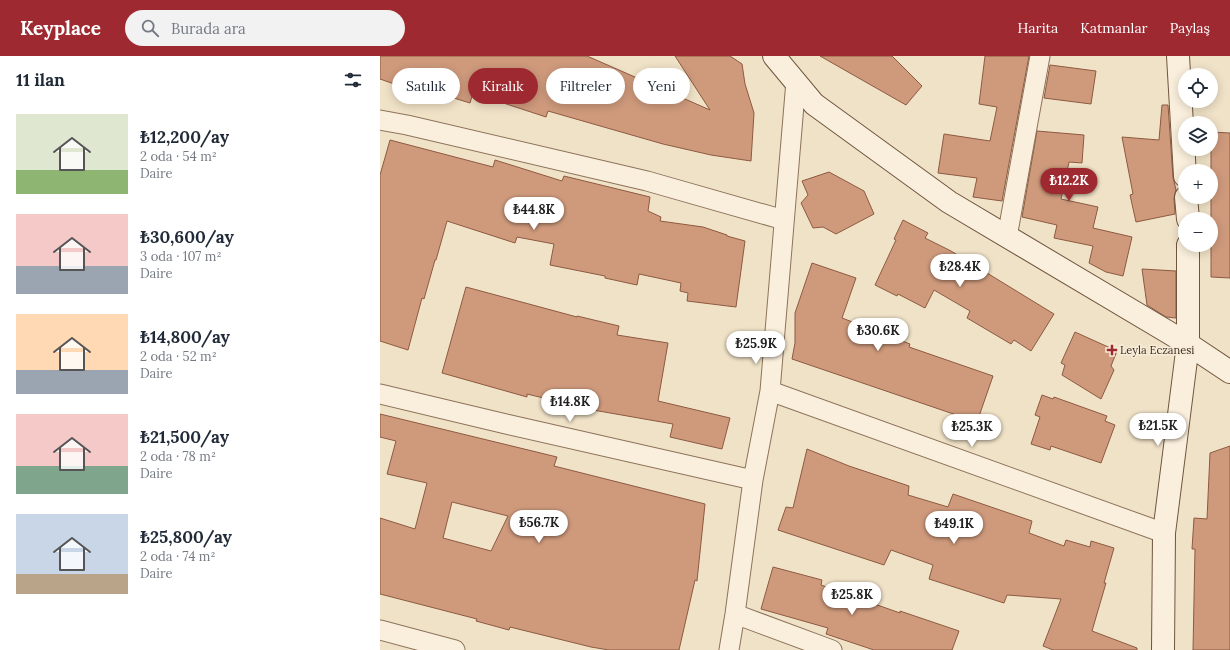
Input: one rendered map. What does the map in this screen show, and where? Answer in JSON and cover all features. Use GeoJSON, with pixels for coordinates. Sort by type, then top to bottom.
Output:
{"type":"FeatureCollection","features":[{"type":"Feature","properties":{"kind":"main road"},"geometry":{"type":"LineString","coordinates":[[774,56],[814,104],[949,202],[1188,344],[1230,372]]}},
{"type":"Feature","properties":{"kind":"main road"},"geometry":{"type":"LineString","coordinates":[[1178,56],[1184,164]]}},
{"type":"Feature","properties":{"kind":"main road"},"geometry":{"type":"LineString","coordinates":[[1163,650],[1164,533],[1188,344],[1188,252]]}},
{"type":"Feature","properties":{"kind":"street"},"geometry":{"type":"LineString","coordinates":[[1007,237],[1040,56]]}},
{"type":"Feature","properties":{"kind":"street"},"geometry":{"type":"LineString","coordinates":[[729,650],[752,480],[770,391],[796,82]]}},
{"type":"Feature","properties":{"kind":"street"},"geometry":{"type":"LineString","coordinates":[[380,120],[647,181],[784,220]]}},
{"type":"Feature","properties":{"kind":"street"},"geometry":{"type":"LineString","coordinates":[[770,391],[1164,533]]}},
{"type":"Feature","properties":{"kind":"street"},"geometry":{"type":"LineString","coordinates":[[380,394],[752,480]]}},
{"type":"Feature","properties":{"kind":"street"},"geometry":{"type":"LineString","coordinates":[[735,614],[832,650]]}},
{"type":"Feature","properties":{"kind":"street"},"geometry":{"type":"LineString","coordinates":[[380,630],[455,650]]}},
{"type":"Feature","properties":{"kind":"building"},"geometry":{"type":"Polygon","coordinates":[[[380,56],[587,56],[614,68],[546,68],[546,104],[625,104],[625,73],[633,76],[633,104],[690,104],[690,101],[710,110],[690,79],[690,68],[683,68],[675,56],[730,56],[742,64],[745,84],[754,113],[751,161],[711,155],[663,144],[548,111],[546,117],[506,104],[538,104],[538,68],[468,68],[468,102],[460,100],[460,68],[392,68],[392,83],[380,79],[380,56]]]}},
{"type":"Feature","properties":{"kind":"building"},"geometry":{"type":"Polygon","coordinates":[[[820,56],[892,56],[922,86],[906,105],[820,56]]]}},
{"type":"Feature","properties":{"kind":"building"},"geometry":{"type":"Polygon","coordinates":[[[985,56],[1029,56],[1002,201],[973,197],[977,178],[938,173],[944,134],[990,141],[997,107],[979,104],[985,56]]]}},
{"type":"Feature","properties":{"kind":"building"},"geometry":{"type":"Polygon","coordinates":[[[1050,65],[1096,71],[1091,104],[1044,98],[1050,65]]]}},
{"type":"Feature","properties":{"kind":"building"},"geometry":{"type":"Polygon","coordinates":[[[1162,105],[1168,105],[1173,177],[1176,190],[1174,198],[1175,214],[1136,222],[1130,195],[1133,194],[1122,137],[1159,140],[1162,105]]]}},
{"type":"Feature","properties":{"kind":"building"},"geometry":{"type":"Polygon","coordinates":[[[1037,131],[1084,135],[1082,163],[1069,162],[1061,199],[1098,207],[1093,228],[1132,237],[1123,276],[1106,272],[1089,263],[1093,246],[1054,238],[1057,225],[1022,217],[1037,131]]]}},
{"type":"Feature","properties":{"kind":"building"},"geometry":{"type":"Polygon","coordinates":[[[1218,132],[1230,133],[1230,278],[1211,277],[1211,252],[1218,252],[1218,212],[1211,212],[1211,204],[1218,204],[1218,164],[1211,164],[1211,156],[1218,156],[1218,132]]]}},
{"type":"Feature","properties":{"kind":"building"},"geometry":{"type":"Polygon","coordinates":[[[390,140],[493,167],[495,160],[562,181],[564,176],[650,197],[648,211],[661,217],[660,221],[703,227],[745,241],[736,307],[687,301],[688,293],[680,291],[681,283],[639,274],[637,285],[605,278],[605,276],[550,265],[554,244],[517,237],[515,243],[447,221],[424,299],[422,298],[408,350],[380,341],[380,175],[390,140]]]}},
{"type":"Feature","properties":{"kind":"building"},"geometry":{"type":"Polygon","coordinates":[[[829,172],[864,191],[874,214],[836,234],[823,227],[813,228],[801,203],[808,195],[802,181],[829,172]]]}},
{"type":"Feature","properties":{"kind":"building"},"geometry":{"type":"Polygon","coordinates":[[[903,220],[928,233],[925,238],[951,251],[1054,314],[1031,351],[1014,340],[1011,344],[967,318],[970,311],[934,290],[925,308],[898,294],[897,296],[875,285],[896,240],[894,239],[903,220]]]}},
{"type":"Feature","properties":{"kind":"building"},"geometry":{"type":"Polygon","coordinates":[[[812,263],[856,278],[842,318],[910,344],[909,347],[993,376],[977,422],[792,359],[795,343],[795,313],[812,263]]]}},
{"type":"Feature","properties":{"kind":"building"},"geometry":{"type":"Polygon","coordinates":[[[1142,269],[1176,271],[1176,318],[1166,317],[1147,305],[1142,269]]]}},
{"type":"Feature","properties":{"kind":"building"},"geometry":{"type":"Polygon","coordinates":[[[466,287],[577,317],[619,326],[617,335],[668,343],[658,401],[730,418],[722,449],[670,437],[673,424],[593,410],[527,394],[527,397],[442,373],[466,287]]]}},
{"type":"Feature","properties":{"kind":"building"},"geometry":{"type":"Polygon","coordinates":[[[1075,332],[1117,351],[1111,366],[1114,370],[1101,399],[1062,375],[1065,365],[1061,363],[1075,332]]]}},
{"type":"Feature","properties":{"kind":"building"},"geometry":{"type":"Polygon","coordinates":[[[1042,395],[1053,399],[1054,397],[1107,416],[1105,421],[1115,425],[1101,463],[1051,446],[1050,450],[1031,444],[1040,417],[1035,415],[1042,395]]]}},
{"type":"Feature","properties":{"kind":"building"},"geometry":{"type":"Polygon","coordinates":[[[380,414],[557,457],[554,466],[705,504],[697,581],[695,580],[679,650],[609,650],[591,647],[510,627],[509,630],[476,621],[477,619],[380,594],[380,518],[415,529],[427,483],[387,474],[396,441],[380,437],[380,414]],[[452,502],[443,538],[491,551],[508,516],[452,502]]]}},
{"type":"Feature","properties":{"kind":"building"},"geometry":{"type":"Polygon","coordinates":[[[1230,446],[1230,650],[1193,650],[1195,549],[1192,549],[1194,518],[1207,519],[1210,453],[1230,446]]]}},
{"type":"Feature","properties":{"kind":"building"},"geometry":{"type":"Polygon","coordinates":[[[807,449],[849,466],[909,486],[908,495],[948,507],[953,494],[1032,521],[1029,533],[1064,546],[1066,540],[1090,547],[1091,541],[1114,548],[1104,583],[1106,583],[1092,631],[1137,648],[1137,650],[1053,650],[1043,646],[1061,599],[1007,595],[1004,603],[929,579],[933,565],[891,550],[884,565],[778,530],[786,507],[793,508],[807,449]]]}},
{"type":"Feature","properties":{"kind":"building"},"geometry":{"type":"Polygon","coordinates":[[[773,567],[822,580],[821,585],[900,613],[900,611],[959,631],[952,650],[874,650],[826,634],[828,628],[761,609],[773,567]]]}},
{"type":"Feature","properties":{"kind":"place","name":"Leyla Eczanesi"},"geometry":{"type":"Point","coordinates":[1112,350]}}]}
